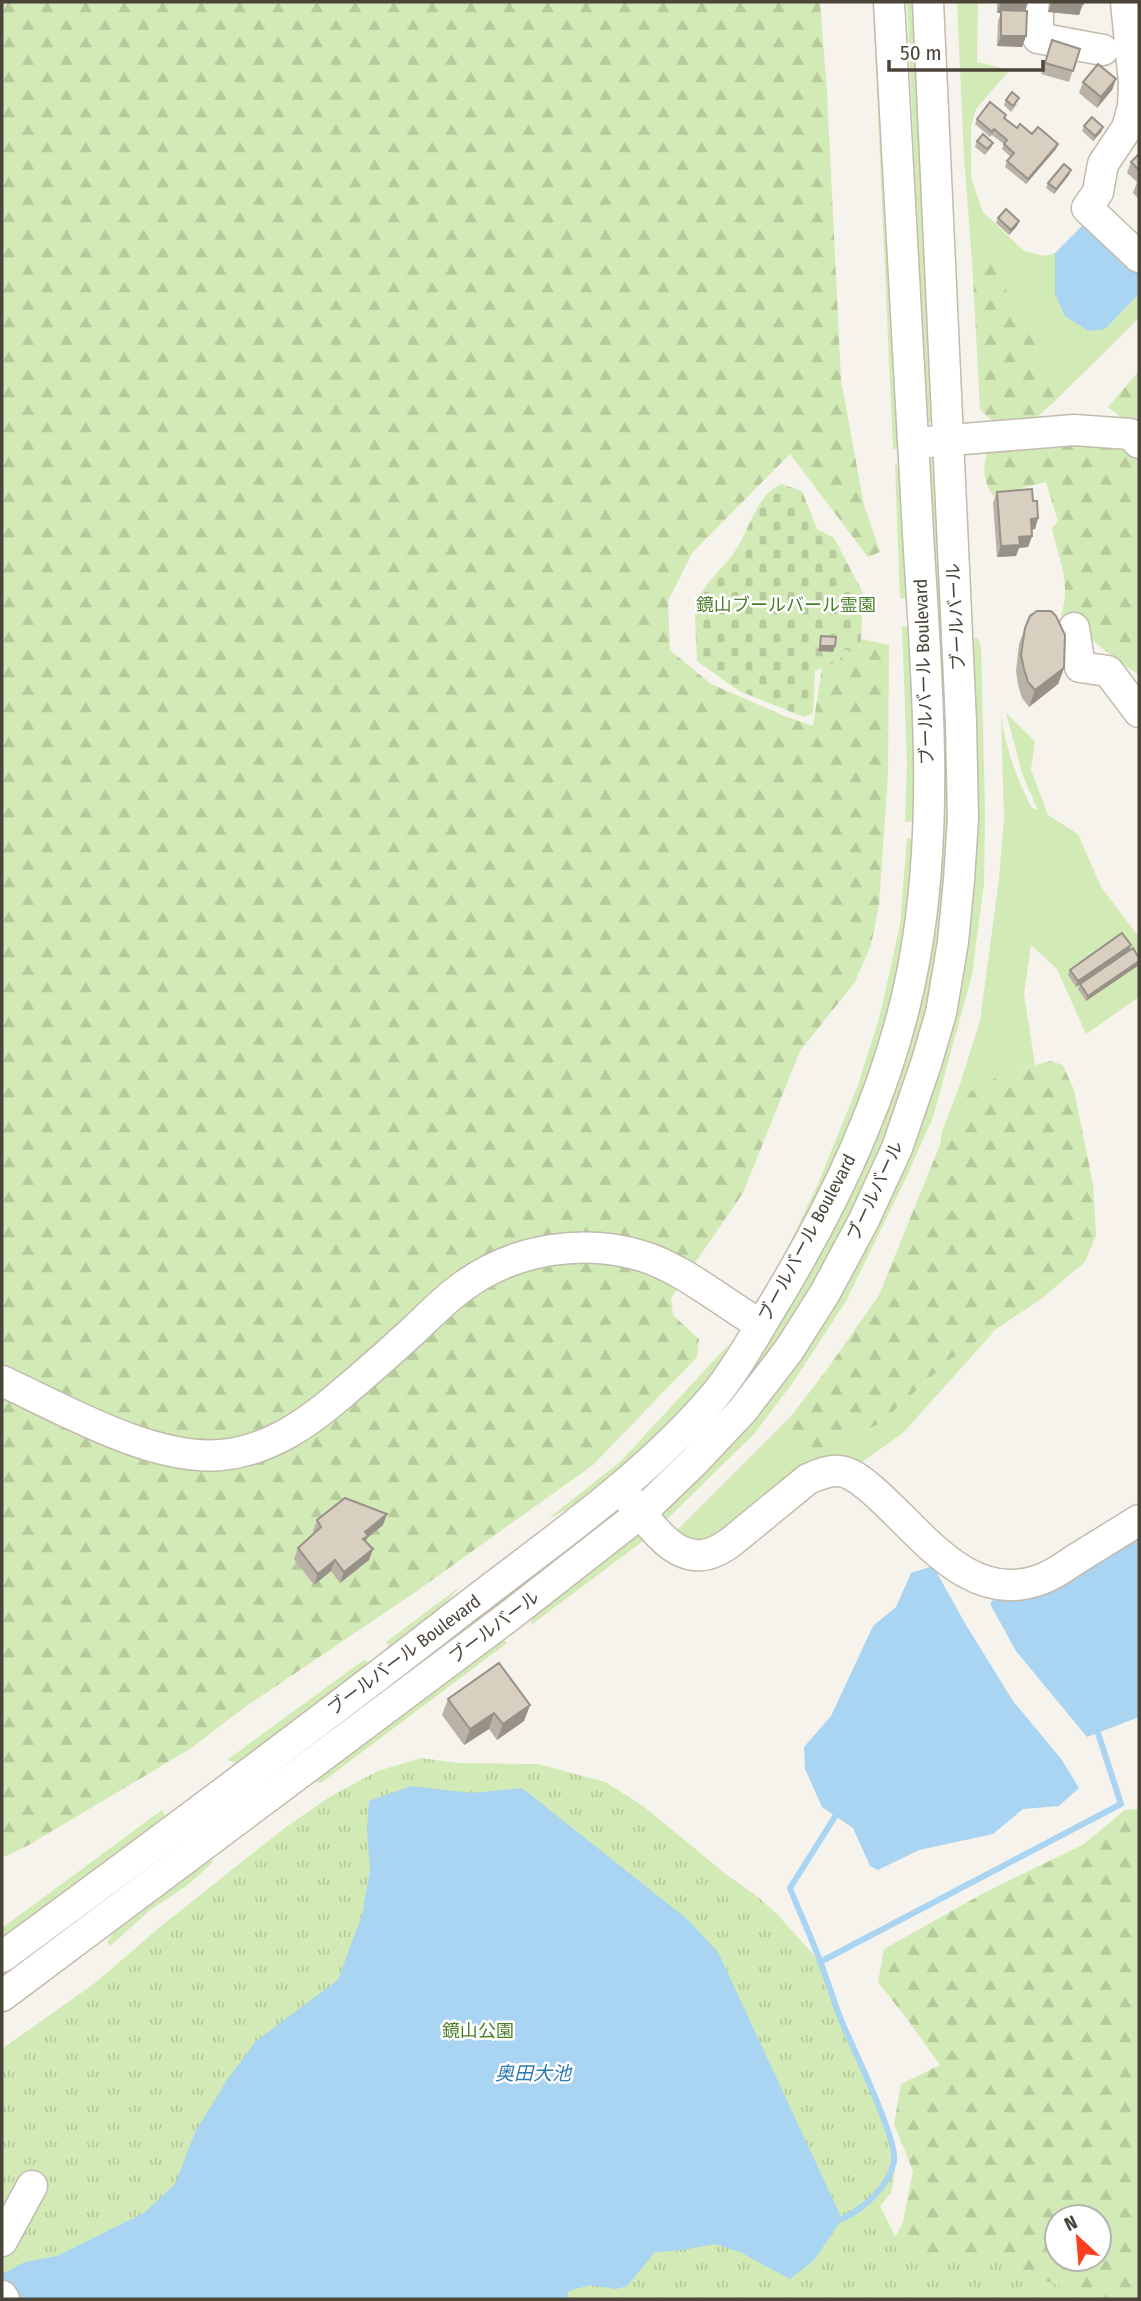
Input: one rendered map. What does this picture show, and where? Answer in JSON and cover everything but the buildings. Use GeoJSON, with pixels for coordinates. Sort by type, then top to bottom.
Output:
{"type":"FeatureCollection","features":[{"type":"Feature","properties":{"kind":"street","name":"ブールバール Boulevard"},"geometry":{"type":"LineString","coordinates":[[2,1957],[227,1791],[620,1488],[668,1444],[719,1391],[789,1280],[837,1186],[872,1106],[895,1039],[915,957],[926,866],[929,735],[899,234],[889,2]]}},
{"type":"Feature","properties":{"kind":"street","name":"ブールバール"},"geometry":{"type":"LineString","coordinates":[[2,1996],[508,1617],[641,1513],[743,1410],[789,1350],[825,1293],[864,1220],[897,1148],[941,1013],[953,942],[963,818],[961,722],[928,2]]}},
{"type":"Feature","properties":{"kind":"street"},"geometry":{"type":"LineString","coordinates":[[1038,2],[1038,38],[1103,50]]}},
{"type":"Feature","properties":{"kind":"street"},"geometry":{"type":"LineString","coordinates":[[1126,2],[1135,82],[1133,107],[1127,128],[1103,164],[1098,192],[1087,208],[1139,257]]}},
{"type":"Feature","properties":{"kind":"street"},"geometry":{"type":"LineString","coordinates":[[912,442],[1074,430],[1130,435],[1139,443]]}},
{"type":"Feature","properties":{"kind":"street"},"geometry":{"type":"LineString","coordinates":[[1074,628],[1080,667],[1108,671],[1139,712]]}},
{"type":"Feature","properties":{"kind":"street"},"geometry":{"type":"LineString","coordinates":[[2,1381],[150,1446],[194,1454],[219,1455],[243,1451],[283,1437],[322,1411],[466,1284],[509,1261],[565,1248],[607,1249],[645,1256],[693,1281],[761,1325]]}},
{"type":"Feature","properties":{"kind":"street"},"geometry":{"type":"LineString","coordinates":[[620,1488],[672,1546],[684,1554],[696,1557],[707,1556],[720,1550],[808,1479],[839,1471],[851,1474],[870,1488],[955,1566],[978,1580],[1009,1585],[1039,1581],[1139,1520]]}},
{"type":"Feature","properties":{"kind":"street"},"geometry":{"type":"LineString","coordinates":[[2,2241],[32,2186]]}},
{"type":"Feature","properties":{"kind":"green space"},"geometry":{"type":"Polygon","coordinates":[[[2,2],[820,2],[841,380],[864,505],[880,552],[868,557],[790,454],[692,553],[668,601],[670,650],[711,684],[813,726],[822,668],[839,660],[845,649],[860,656],[861,639],[889,645],[888,774],[879,905],[871,945],[855,982],[800,1051],[743,1193],[671,1298],[673,1315],[699,1339],[697,1357],[593,1465],[414,1593],[245,1707],[190,1749],[27,1846],[2,1858],[2,2]]]}},
{"type":"Feature","properties":{"kind":"green space"},"geometry":{"type":"Polygon","coordinates":[[[873,2],[883,2],[902,448],[893,450],[873,2]]]}},
{"type":"Feature","properties":{"kind":"green space"},"geometry":{"type":"Polygon","coordinates":[[[907,2],[917,2],[935,423],[926,420],[907,2]]]}},
{"type":"Feature","properties":{"kind":"green space"},"geometry":{"type":"Polygon","coordinates":[[[957,2],[978,2],[977,62],[1010,70],[976,109],[971,126],[971,178],[983,212],[1024,251],[1045,256],[1055,253],[1055,294],[1122,312],[1139,294],[1139,318],[1056,400],[1043,370],[1032,330],[1016,315],[1006,290],[1008,269],[978,255],[972,261],[957,2]]]}},
{"type":"Feature","properties":{"kind":"green space"},"geometry":{"type":"Polygon","coordinates":[[[986,253],[1004,258],[1008,269],[1006,290],[1016,315],[1032,330],[1043,370],[1056,400],[1035,419],[994,423],[980,409],[972,261],[978,255],[986,253]]]}},
{"type":"Feature","properties":{"kind":"green space"},"geometry":{"type":"Polygon","coordinates":[[[1139,371],[1139,431],[1108,407],[1139,371]]]}},
{"type":"Feature","properties":{"kind":"green space"},"geometry":{"type":"Polygon","coordinates":[[[1056,437],[1137,452],[1139,457],[1139,675],[1061,615],[1065,582],[1052,528],[1058,521],[1046,482],[1021,488],[997,501],[989,489],[984,470],[988,450],[1056,437]]]}},
{"type":"Feature","properties":{"kind":"green space"},"geometry":{"type":"Polygon","coordinates":[[[938,459],[952,830],[946,896],[929,995],[912,1069],[873,1171],[785,1335],[744,1392],[647,1491],[642,1484],[690,1435],[915,1019],[936,620],[930,460],[938,459]]]}},
{"type":"Feature","properties":{"kind":"green space"},"geometry":{"type":"Polygon","coordinates":[[[903,463],[910,597],[900,599],[895,465],[903,463]]]}},
{"type":"Feature","properties":{"kind":"green space","name":"鏡山ブールバール霊園"},"geometry":{"type":"Polygon","coordinates":[[[781,484],[802,491],[817,529],[834,538],[863,593],[860,657],[845,649],[839,660],[815,671],[813,713],[804,717],[739,691],[697,661],[697,601],[739,545],[765,497],[781,484]]]}},
{"type":"Feature","properties":{"kind":"green space"},"geometry":{"type":"Polygon","coordinates":[[[902,626],[911,627],[916,821],[905,822],[907,764],[902,626]]]}},
{"type":"Feature","properties":{"kind":"green space"},"geometry":{"type":"Polygon","coordinates":[[[978,638],[981,647],[984,883],[972,975],[933,1117],[846,1301],[794,1381],[754,1434],[662,1524],[661,1510],[747,1425],[960,989],[970,927],[976,831],[972,639],[978,638]]]}},
{"type":"Feature","properties":{"kind":"green space"},"geometry":{"type":"Polygon","coordinates":[[[1006,713],[1035,741],[1031,770],[1048,815],[1078,834],[1101,887],[1139,937],[1139,997],[1086,1034],[1057,969],[1031,945],[1024,994],[1035,1065],[1003,1074],[944,1135],[940,1146],[942,1131],[980,1021],[999,879],[1004,818],[1001,715],[1016,774],[1032,808],[1038,810],[1023,776],[1006,713]]]}},
{"type":"Feature","properties":{"kind":"green space"},"geometry":{"type":"Polygon","coordinates":[[[907,838],[914,839],[912,892],[892,1011],[836,1168],[770,1285],[818,1184],[858,1085],[880,1015],[900,925],[907,838]]]}},
{"type":"Feature","properties":{"kind":"green space"},"geometry":{"type":"Polygon","coordinates":[[[1050,1061],[1063,1065],[1074,1090],[1093,1184],[1096,1235],[1085,1262],[1041,1299],[951,1359],[880,1423],[836,1446],[811,1453],[788,1454],[787,1436],[791,1416],[879,1295],[944,1135],[970,1092],[1003,1074],[1050,1061]]]}},
{"type":"Feature","properties":{"kind":"green space"},"geometry":{"type":"Polygon","coordinates":[[[995,1330],[903,1433],[862,1462],[848,1457],[824,1461],[702,1545],[674,1533],[791,1416],[787,1436],[880,1423],[951,1359],[995,1330]]]}},
{"type":"Feature","properties":{"kind":"green space"},"geometry":{"type":"Polygon","coordinates":[[[728,1345],[711,1381],[663,1431],[580,1503],[548,1519],[621,1461],[728,1345]]]}},
{"type":"Feature","properties":{"kind":"green space"},"geometry":{"type":"Polygon","coordinates":[[[607,1515],[611,1516],[612,1521],[452,1644],[388,1684],[607,1515]]]}},
{"type":"Feature","properties":{"kind":"green space"},"geometry":{"type":"Polygon","coordinates":[[[633,1537],[647,1538],[531,1625],[532,1616],[633,1537]]]}},
{"type":"Feature","properties":{"kind":"green space"},"geometry":{"type":"Polygon","coordinates":[[[461,1586],[427,1622],[391,1648],[386,1642],[461,1586]]]}},
{"type":"Feature","properties":{"kind":"green space"},"geometry":{"type":"Polygon","coordinates":[[[503,1639],[507,1643],[321,1783],[316,1782],[315,1779],[503,1639]]]}},
{"type":"Feature","properties":{"kind":"green space"},"geometry":{"type":"Polygon","coordinates":[[[365,1659],[369,1666],[248,1757],[236,1763],[227,1760],[365,1659]]]}},
{"type":"Feature","properties":{"kind":"green space","name":"奥田大池"},"geometry":{"type":"Polygon","coordinates":[[[421,1758],[458,1763],[538,1764],[605,1782],[643,1806],[758,1897],[820,1962],[893,2149],[895,2170],[891,2193],[880,2206],[895,2236],[923,2261],[992,2253],[1017,2269],[1077,2293],[1085,2299],[2,2299],[2,2049],[95,1983],[161,1926],[286,1827],[331,1796],[378,1771],[421,1758]]]}},
{"type":"Feature","properties":{"kind":"green space"},"geometry":{"type":"Polygon","coordinates":[[[1139,1809],[1139,2299],[863,2299],[903,2222],[913,2171],[894,2124],[901,2084],[940,2065],[878,1982],[884,1949],[982,1894],[1084,1844],[1125,1810],[1139,1809]]]}},
{"type":"Feature","properties":{"kind":"green space"},"geometry":{"type":"Polygon","coordinates":[[[162,1810],[165,1815],[116,1857],[2,1939],[2,1928],[162,1810]]]}},
{"type":"Feature","properties":{"kind":"green space"},"geometry":{"type":"Polygon","coordinates":[[[209,1859],[213,1862],[189,1884],[149,1911],[110,1946],[107,1941],[127,1917],[209,1859]]]}},
{"type":"Feature","properties":{"kind":"water"},"geometry":{"type":"Polygon","coordinates":[[[1089,219],[1139,270],[1139,294],[1105,329],[1088,331],[1065,316],[1055,294],[1055,253],[1089,219]]]}},
{"type":"Feature","properties":{"kind":"water"},"geometry":{"type":"Polygon","coordinates":[[[1139,1534],[1139,1717],[1087,1737],[1016,1651],[990,1604],[997,1595],[1139,1534]]]}},
{"type":"Feature","properties":{"kind":"water"},"geometry":{"type":"Polygon","coordinates":[[[933,1566],[1013,1701],[1062,1760],[1079,1788],[1059,1806],[1023,1809],[993,1834],[919,1850],[878,1870],[870,1866],[853,1828],[822,1807],[805,1769],[804,1747],[831,1716],[873,1626],[896,1607],[911,1573],[933,1566]]]}},
{"type":"Feature","properties":{"kind":"water","name":"奥田大池"},"geometry":{"type":"Polygon","coordinates":[[[411,1786],[472,1793],[522,1788],[687,1919],[718,1952],[842,2219],[814,2260],[790,2279],[740,2252],[715,2244],[655,2252],[627,2286],[616,2289],[590,2285],[569,2291],[566,2299],[2,2299],[2,2274],[25,2262],[57,2256],[144,2213],[175,2184],[195,2132],[227,2080],[256,2041],[338,1980],[362,1915],[370,1870],[367,1831],[369,1801],[411,1786]]]}},
{"type":"Feature","properties":{"kind":"waterway"},"geometry":{"type":"LineString","coordinates":[[820,1962],[1121,1804],[1098,1733]]}},
{"type":"Feature","properties":{"kind":"waterway"},"geometry":{"type":"LineString","coordinates":[[836,1815],[790,1888],[841,2020],[883,2116],[894,2161],[887,2179],[874,2196],[842,2219]]}},
{"type":"Feature","properties":{"kind":"park label","name":"鏡山公園"},"geometry":{"type":"Point","coordinates":[478,2031]}}]}
